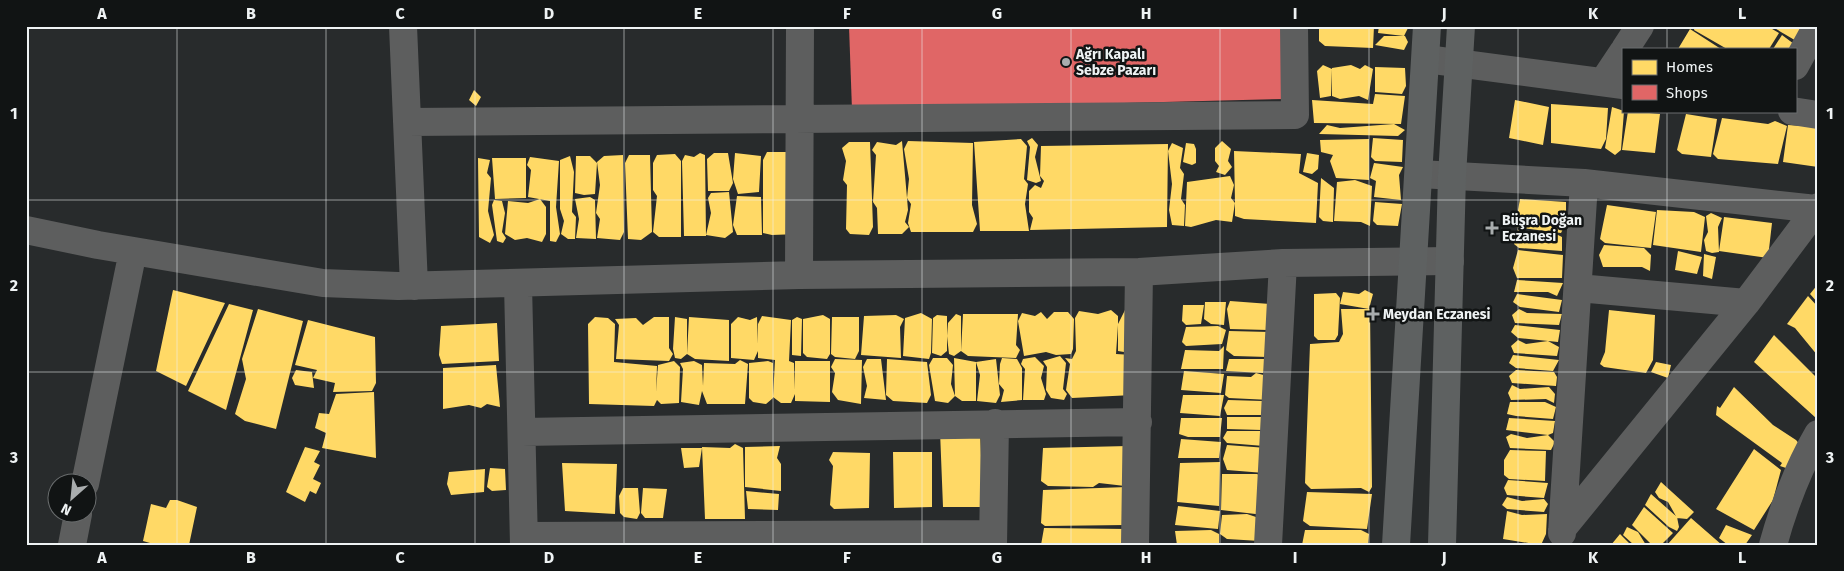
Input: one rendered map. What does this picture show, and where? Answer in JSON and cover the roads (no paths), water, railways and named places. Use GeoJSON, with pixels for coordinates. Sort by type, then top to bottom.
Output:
{"type":"FeatureCollection","features":[{"type":"Feature","properties":{"kind":"street"},"geometry":{"type":"LineString","coordinates":[[403,26],[414,286]]}},
{"type":"Feature","properties":{"kind":"street"},"geometry":{"type":"LineString","coordinates":[[799,275],[800,26]]}},
{"type":"Feature","properties":{"kind":"street"},"geometry":{"type":"LineString","coordinates":[[407,122],[1295,115],[1294,26]]}},
{"type":"Feature","properties":{"kind":"street"},"geometry":{"type":"LineString","coordinates":[[1396,545],[1427,26]]}},
{"type":"Feature","properties":{"kind":"street"},"geometry":{"type":"LineString","coordinates":[[1442,545],[1452,176],[1461,26]]}},
{"type":"Feature","properties":{"kind":"street"},"geometry":{"type":"LineString","coordinates":[[1626,48],[1640,26]]}},
{"type":"Feature","properties":{"kind":"street"},"geometry":{"type":"LineString","coordinates":[[1796,64],[1817,26]]}},
{"type":"Feature","properties":{"kind":"street"},"geometry":{"type":"LineString","coordinates":[[1426,59],[1613,84],[1622,55]]}},
{"type":"Feature","properties":{"kind":"street"},"geometry":{"type":"LineString","coordinates":[[1796,112],[1818,115]]}},
{"type":"Feature","properties":{"kind":"street"},"geometry":{"type":"LineString","coordinates":[[1419,174],[1584,183],[1817,208]]}},
{"type":"Feature","properties":{"kind":"street"},"geometry":{"type":"LineString","coordinates":[[1562,537],[1584,183]]}},
{"type":"Feature","properties":{"kind":"street"},"geometry":{"type":"LineString","coordinates":[[1562,537],[1817,208]]}},
{"type":"Feature","properties":{"kind":"street"},"geometry":{"type":"LineString","coordinates":[[26,230],[133,251],[323,283],[414,286],[799,275],[1139,272],[1283,263],[1450,261]]}},
{"type":"Feature","properties":{"kind":"street"},"geometry":{"type":"LineString","coordinates":[[86,474],[133,251]]}},
{"type":"Feature","properties":{"kind":"street"},"geometry":{"type":"LineString","coordinates":[[1268,545],[1283,263]]}},
{"type":"Feature","properties":{"kind":"street"},"geometry":{"type":"LineString","coordinates":[[1135,545],[1139,272]]}},
{"type":"Feature","properties":{"kind":"street"},"geometry":{"type":"LineString","coordinates":[[518,284],[524,540],[993,539],[996,423]]}},
{"type":"Feature","properties":{"kind":"street"},"geometry":{"type":"LineString","coordinates":[[1578,288],[1746,302]]}},
{"type":"Feature","properties":{"kind":"street"},"geometry":{"type":"LineString","coordinates":[[522,432],[1138,422]]}},
{"type":"Feature","properties":{"kind":"street"},"geometry":{"type":"LineString","coordinates":[[1773,545],[1785,500],[1802,460],[1818,434]]}},
{"type":"Feature","properties":{"kind":"street"},"geometry":{"type":"LineString","coordinates":[[72,545],[76,524]]}},
{"type":"Feature","properties":{"kind":"place","name":"Ağrı Kapalı Sebze Pazarı"},"geometry":{"type":"Point","coordinates":[1066,62]}},
{"type":"Feature","properties":{"kind":"place","name":"Büşra Doğan Eczanesi"},"geometry":{"type":"Point","coordinates":[1492,228]}},
{"type":"Feature","properties":{"kind":"place","name":"Meydan Eczanesi"},"geometry":{"type":"Point","coordinates":[1373,314]}}]}
